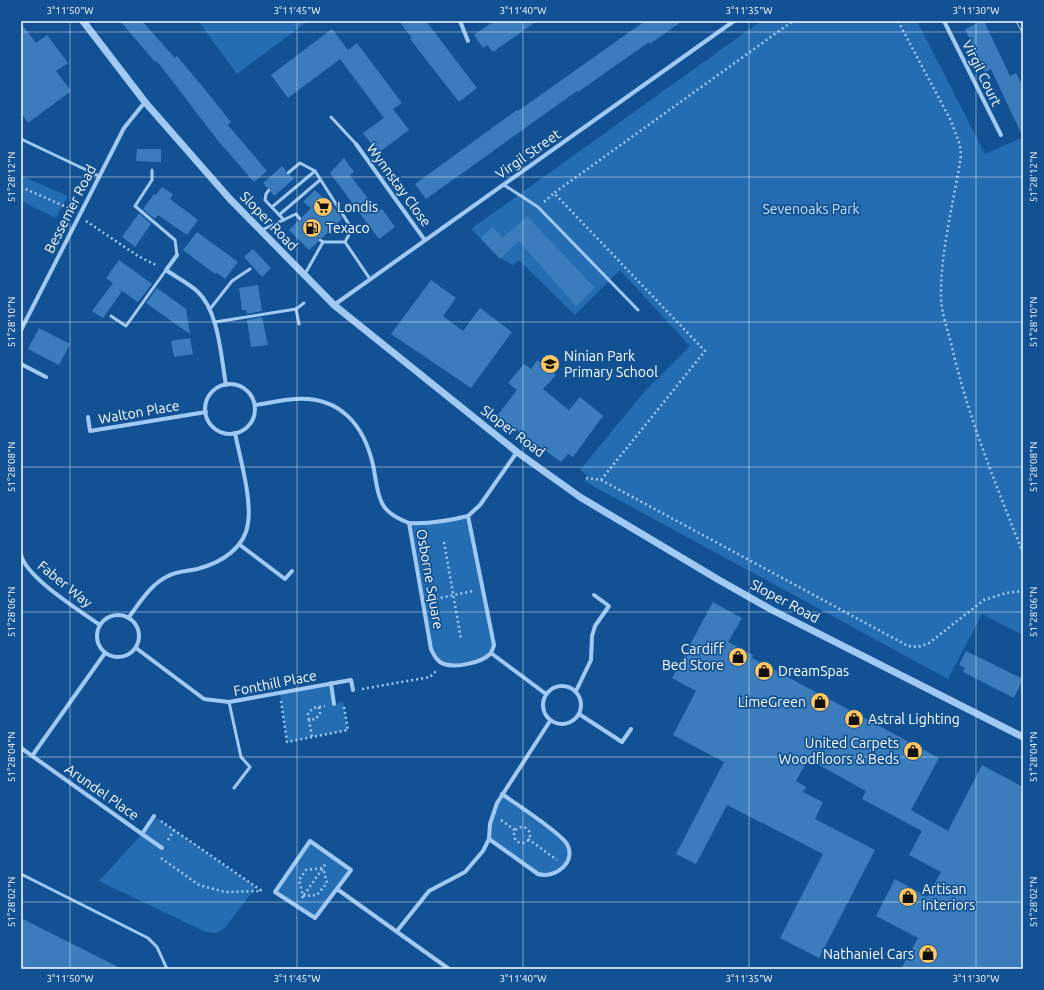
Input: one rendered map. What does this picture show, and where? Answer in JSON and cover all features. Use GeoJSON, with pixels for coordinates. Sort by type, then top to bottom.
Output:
{"type":"FeatureCollection","features":[{"type":"Feature","properties":{"kind":"street","name":"Sloper Road"},"geometry":{"type":"LineString","coordinates":[[84,21],[145,102],[260,231],[334,305],[517,452],[580,497],[772,610],[1023,737]]}},
{"type":"Feature","properties":{"kind":"street"},"geometry":{"type":"LineString","coordinates":[[460,21],[468,41]]}},
{"type":"Feature","properties":{"kind":"street","name":"Virgil Street"},"geometry":{"type":"LineString","coordinates":[[334,305],[424,239],[734,21]]}},
{"type":"Feature","properties":{"kind":"street","name":"Virgil Court"},"geometry":{"type":"LineString","coordinates":[[944,21],[1000,136]]}},
{"type":"Feature","properties":{"kind":"street","name":"Bessemer Road"},"geometry":{"type":"LineString","coordinates":[[21,330],[124,128],[145,102]]}},
{"type":"Feature","properties":{"kind":"street","name":"Wynnstay Close"},"geometry":{"type":"LineString","coordinates":[[356,144],[424,239]]}},
{"type":"Feature","properties":{"kind":"street"},"geometry":{"type":"LineString","coordinates":[[177,255],[166,270],[198,292],[210,309],[215,322],[226,385]]}},
{"type":"Feature","properties":{"kind":"street"},"geometry":{"type":"LineString","coordinates":[[21,364],[46,377]]}},
{"type":"Feature","properties":{"kind":"street"},"geometry":{"type":"LineString","coordinates":[[226,385],[238,386],[246,390],[252,396],[255,405],[254,416],[251,423],[245,429],[235,433],[226,434],[218,431],[212,426],[206,412],[210,395],[216,389],[226,385]]}},
{"type":"Feature","properties":{"kind":"street"},"geometry":{"type":"LineString","coordinates":[[255,405],[294,399],[307,399],[322,402],[348,416],[364,436],[369,450],[380,500],[386,509],[396,517],[409,523]]}},
{"type":"Feature","properties":{"kind":"street","name":"Walton Place"},"geometry":{"type":"LineString","coordinates":[[88,417],[90,431],[206,412]]}},
{"type":"Feature","properties":{"kind":"street"},"geometry":{"type":"LineString","coordinates":[[129,617],[158,582],[169,575],[210,564],[240,545],[247,529],[249,507],[235,433]]}},
{"type":"Feature","properties":{"kind":"street"},"geometry":{"type":"LineString","coordinates":[[443,664],[466,663],[483,659],[491,653],[494,645],[468,516],[480,505],[517,452]]}},
{"type":"Feature","properties":{"kind":"street","name":"Osborne Square"},"geometry":{"type":"LineString","coordinates":[[443,664],[436,659],[431,650],[409,523],[429,524],[468,516]]}},
{"type":"Feature","properties":{"kind":"street"},"geometry":{"type":"LineString","coordinates":[[240,545],[285,579],[292,571]]}},
{"type":"Feature","properties":{"kind":"street","name":"Faber Way"},"geometry":{"type":"LineString","coordinates":[[21,555],[23,563],[36,577],[100,626]]}},
{"type":"Feature","properties":{"kind":"street"},"geometry":{"type":"LineString","coordinates":[[576,691],[591,660],[592,636],[595,626],[609,606],[594,596]]}},
{"type":"Feature","properties":{"kind":"street"},"geometry":{"type":"LineString","coordinates":[[118,615],[129,617],[138,629],[140,636],[136,648],[125,656],[117,657],[105,653],[98,640],[97,633],[100,626],[111,616],[118,615]]}},
{"type":"Feature","properties":{"kind":"street","name":"Fonthill Place"},"geometry":{"type":"LineString","coordinates":[[136,648],[204,699],[229,702],[351,680],[353,690]]}},
{"type":"Feature","properties":{"kind":"street"},"geometry":{"type":"LineString","coordinates":[[32,756],[105,653]]}},
{"type":"Feature","properties":{"kind":"street"},"geometry":{"type":"LineString","coordinates":[[491,653],[546,694]]}},
{"type":"Feature","properties":{"kind":"street"},"geometry":{"type":"LineString","coordinates":[[331,683],[334,704]]}},
{"type":"Feature","properties":{"kind":"street"},"geometry":{"type":"LineString","coordinates":[[557,686],[570,687],[576,691],[581,701],[579,714],[575,720],[566,724],[550,721],[544,713],[542,706],[546,694],[557,686]]}},
{"type":"Feature","properties":{"kind":"street"},"geometry":{"type":"LineString","coordinates":[[579,714],[622,742],[631,729]]}},
{"type":"Feature","properties":{"kind":"street"},"geometry":{"type":"LineString","coordinates":[[397,931],[429,892],[465,872],[477,860],[489,838],[493,815],[502,794],[550,721]]}},
{"type":"Feature","properties":{"kind":"street","name":"Arundel Place"},"geometry":{"type":"LineString","coordinates":[[21,748],[142,834],[154,816]]}},
{"type":"Feature","properties":{"kind":"street"},"geometry":{"type":"LineString","coordinates":[[489,838],[538,874],[545,876],[553,875],[559,872],[565,865],[569,851],[563,839],[502,794]]}},
{"type":"Feature","properties":{"kind":"street"},"geometry":{"type":"LineString","coordinates":[[142,834],[162,848]]}},
{"type":"Feature","properties":{"kind":"street"},"geometry":{"type":"LineString","coordinates":[[310,841],[351,870],[337,889],[315,918],[275,892],[310,841]]}},
{"type":"Feature","properties":{"kind":"street"},"geometry":{"type":"LineString","coordinates":[[337,889],[450,969]]}},
{"type":"Feature","properties":{"kind":"lane"},"geometry":{"type":"LineString","coordinates":[[331,117],[356,144]]}},
{"type":"Feature","properties":{"kind":"lane"},"geometry":{"type":"LineString","coordinates":[[21,139],[99,176]]}},
{"type":"Feature","properties":{"kind":"lane"},"geometry":{"type":"LineString","coordinates":[[288,173],[300,163],[315,171],[352,229],[345,242]]}},
{"type":"Feature","properties":{"kind":"lane"},"geometry":{"type":"LineString","coordinates":[[152,170],[152,180],[135,206],[175,240],[177,255]]}},
{"type":"Feature","properties":{"kind":"lane"},"geometry":{"type":"LineString","coordinates":[[272,207],[315,171]]}},
{"type":"Feature","properties":{"kind":"lane"},"geometry":{"type":"LineString","coordinates":[[279,215],[320,180]]}},
{"type":"Feature","properties":{"kind":"lane"},"geometry":{"type":"LineString","coordinates":[[504,184],[538,207],[638,310]]}},
{"type":"Feature","properties":{"kind":"lane"},"geometry":{"type":"LineString","coordinates":[[269,190],[266,194],[265,200],[284,220]]}},
{"type":"Feature","properties":{"kind":"lane"},"geometry":{"type":"LineString","coordinates":[[260,231],[296,214],[300,219]]}},
{"type":"Feature","properties":{"kind":"lane"},"geometry":{"type":"LineString","coordinates":[[304,275],[322,241],[345,242]]}},
{"type":"Feature","properties":{"kind":"lane"},"geometry":{"type":"LineString","coordinates":[[345,242],[370,278]]}},
{"type":"Feature","properties":{"kind":"lane"},"geometry":{"type":"LineString","coordinates":[[210,309],[232,281],[250,269]]}},
{"type":"Feature","properties":{"kind":"lane"},"geometry":{"type":"LineString","coordinates":[[111,316],[126,326],[166,270]]}},
{"type":"Feature","properties":{"kind":"lane"},"geometry":{"type":"LineString","coordinates":[[215,322],[296,309],[304,302]]}},
{"type":"Feature","properties":{"kind":"lane"},"geometry":{"type":"LineString","coordinates":[[296,309],[299,324]]}},
{"type":"Feature","properties":{"kind":"lane"},"geometry":{"type":"LineString","coordinates":[[229,702],[241,757],[250,767],[234,788]]}},
{"type":"Feature","properties":{"kind":"lane"},"geometry":{"type":"LineString","coordinates":[[21,874],[148,938],[157,947],[166,969]]}},
{"type":"Feature","properties":{"kind":"path"},"geometry":{"type":"LineString","coordinates":[[601,480],[705,351],[554,193],[793,21]]}},
{"type":"Feature","properties":{"kind":"path"},"geometry":{"type":"LineString","coordinates":[[898,21],[951,121],[960,145],[960,159],[944,263],[942,310],[966,399],[997,487],[1023,553]]}},
{"type":"Feature","properties":{"kind":"path"},"geometry":{"type":"LineString","coordinates":[[21,187],[80,214],[138,256],[166,270]]}},
{"type":"Feature","properties":{"kind":"path"},"geometry":{"type":"LineString","coordinates":[[586,478],[601,480],[908,646],[918,647],[929,643],[984,600],[1006,593],[1023,591]]}},
{"type":"Feature","properties":{"kind":"path"},"geometry":{"type":"LineString","coordinates":[[444,542],[461,638]]}},
{"type":"Feature","properties":{"kind":"path"},"geometry":{"type":"LineString","coordinates":[[423,602],[483,588]]}},
{"type":"Feature","properties":{"kind":"path"},"geometry":{"type":"LineString","coordinates":[[353,690],[430,677],[443,664]]}},
{"type":"Feature","properties":{"kind":"path"},"geometry":{"type":"LineString","coordinates":[[280,693],[287,742],[348,730],[343,702],[334,704]]}},
{"type":"Feature","properties":{"kind":"path"},"geometry":{"type":"LineString","coordinates":[[309,720],[316,719],[320,713],[319,707],[313,708],[308,714],[309,720],[312,737]]}},
{"type":"Feature","properties":{"kind":"path"},"geometry":{"type":"LineString","coordinates":[[493,815],[516,831]]}},
{"type":"Feature","properties":{"kind":"path"},"geometry":{"type":"LineString","coordinates":[[154,816],[262,891]]}},
{"type":"Feature","properties":{"kind":"path"},"geometry":{"type":"LineString","coordinates":[[521,828],[526,828],[530,833],[528,839],[523,842],[518,841],[515,837],[516,831],[521,828]]}},
{"type":"Feature","properties":{"kind":"path"},"geometry":{"type":"LineString","coordinates":[[174,830],[157,855],[199,885],[225,892],[275,892]]}},
{"type":"Feature","properties":{"kind":"path"},"geometry":{"type":"LineString","coordinates":[[528,839],[565,865]]}},
{"type":"Feature","properties":{"kind":"path"},"geometry":{"type":"LineString","coordinates":[[296,906],[331,856]]}},
{"type":"Feature","properties":{"kind":"path"},"geometry":{"type":"LineString","coordinates":[[303,896],[299,880],[306,870],[323,868]]}},
{"type":"Feature","properties":{"kind":"path"},"geometry":{"type":"LineString","coordinates":[[303,896],[317,895],[327,883],[323,868]]}},
{"type":"Feature","properties":{"kind":"green space"},"geometry":{"type":"Polygon","coordinates":[[[198,21],[308,21],[237,74],[198,21]]]}},
{"type":"Feature","properties":{"kind":"green space","name":"Sevenoaks Park"},"geometry":{"type":"Polygon","coordinates":[[[761,21],[917,21],[985,154],[1021,138],[1023,142],[1023,635],[982,614],[948,679],[584,481],[588,476],[580,470],[645,391],[690,346],[620,270],[575,315],[519,260],[513,265],[502,259],[471,229],[761,21]]]}},
{"type":"Feature","properties":{"kind":"green space"},"geometry":{"type":"Polygon","coordinates":[[[21,176],[68,196],[56,218],[21,201],[21,176]]]}},
{"type":"Feature","properties":{"kind":"green space"},"geometry":{"type":"Polygon","coordinates":[[[468,516],[494,645],[491,652],[480,660],[465,663],[443,664],[431,650],[409,523],[429,524],[468,516]]]}},
{"type":"Feature","properties":{"kind":"green space"},"geometry":{"type":"Polygon","coordinates":[[[331,683],[334,704],[343,702],[348,730],[287,742],[280,693],[331,683]]]}},
{"type":"Feature","properties":{"kind":"green space"},"geometry":{"type":"Polygon","coordinates":[[[502,794],[563,839],[566,843],[568,848],[568,856],[559,872],[538,874],[489,839],[490,824],[502,794]]]}},
{"type":"Feature","properties":{"kind":"green space"},"geometry":{"type":"Polygon","coordinates":[[[154,816],[256,887],[224,929],[216,933],[206,932],[99,881],[142,834],[154,816]]]}},
{"type":"Feature","properties":{"kind":"green space"},"geometry":{"type":"Polygon","coordinates":[[[310,841],[351,870],[315,918],[275,892],[310,841]]]}},
{"type":"Feature","properties":{"kind":"building"},"geometry":{"type":"Polygon","coordinates":[[[120,21],[142,21],[175,58],[177,56],[231,122],[228,125],[267,171],[254,182],[219,142],[157,61],[155,62],[120,21]]]}},
{"type":"Feature","properties":{"kind":"building"},"geometry":{"type":"Polygon","coordinates":[[[399,21],[426,21],[477,88],[459,102],[410,39],[412,38],[399,21]]]}},
{"type":"Feature","properties":{"kind":"building"},"geometry":{"type":"Polygon","coordinates":[[[494,21],[537,21],[493,52],[487,45],[483,48],[474,35],[494,21]]]}},
{"type":"Feature","properties":{"kind":"building"},"geometry":{"type":"Polygon","coordinates":[[[645,21],[682,21],[650,44],[649,42],[578,92],[577,91],[426,199],[415,184],[517,110],[518,111],[645,21]]]}},
{"type":"Feature","properties":{"kind":"building"},"geometry":{"type":"Polygon","coordinates":[[[984,21],[1010,76],[1016,73],[1023,87],[1023,137],[991,69],[985,72],[965,29],[984,21]]]}},
{"type":"Feature","properties":{"kind":"building"},"geometry":{"type":"Polygon","coordinates":[[[21,23],[36,43],[47,35],[68,63],[56,71],[71,91],[28,123],[21,113],[21,23]]]}},
{"type":"Feature","properties":{"kind":"building"},"geometry":{"type":"Polygon","coordinates":[[[332,29],[348,50],[357,43],[402,103],[393,109],[409,130],[378,153],[363,133],[384,118],[340,59],[288,98],[271,75],[332,29]]]}},
{"type":"Feature","properties":{"kind":"building"},"geometry":{"type":"Polygon","coordinates":[[[137,149],[161,149],[161,162],[136,161],[137,149]]]}},
{"type":"Feature","properties":{"kind":"building"},"geometry":{"type":"Polygon","coordinates":[[[344,158],[354,172],[350,175],[378,212],[382,209],[395,227],[379,239],[330,173],[344,158]]]}},
{"type":"Feature","properties":{"kind":"building"},"geometry":{"type":"Polygon","coordinates":[[[282,166],[286,171],[286,175],[290,175],[294,179],[274,196],[271,192],[271,188],[267,188],[263,183],[282,166]]]}},
{"type":"Feature","properties":{"kind":"building"},"geometry":{"type":"Polygon","coordinates":[[[162,187],[173,194],[170,199],[198,220],[187,235],[158,215],[155,219],[143,209],[154,194],[156,195],[162,187]]]}},
{"type":"Feature","properties":{"kind":"building","name":"Texaco"},"geometry":{"type":"Polygon","coordinates":[[[315,190],[337,211],[342,219],[322,238],[318,238],[318,242],[309,250],[289,230],[298,221],[302,221],[302,217],[311,208],[303,202],[315,190]]]}},
{"type":"Feature","properties":{"kind":"building"},"geometry":{"type":"Polygon","coordinates":[[[139,213],[151,224],[135,247],[122,237],[139,213]]]}},
{"type":"Feature","properties":{"kind":"building"},"geometry":{"type":"Polygon","coordinates":[[[527,216],[595,288],[576,306],[519,241],[500,259],[480,238],[493,227],[503,238],[527,216]]]}},
{"type":"Feature","properties":{"kind":"building"},"geometry":{"type":"Polygon","coordinates":[[[197,232],[238,262],[225,279],[217,273],[215,274],[183,250],[197,232]]]}},
{"type":"Feature","properties":{"kind":"building"},"geometry":{"type":"Polygon","coordinates":[[[253,249],[271,268],[262,277],[244,257],[253,249]]]}},
{"type":"Feature","properties":{"kind":"building"},"geometry":{"type":"Polygon","coordinates":[[[119,260],[152,284],[138,302],[122,291],[103,318],[92,311],[113,283],[106,278],[119,260]]]}},
{"type":"Feature","properties":{"kind":"building"},"geometry":{"type":"Polygon","coordinates":[[[431,280],[456,298],[443,316],[463,331],[480,308],[512,332],[471,388],[391,334],[431,280]]]}},
{"type":"Feature","properties":{"kind":"building"},"geometry":{"type":"Polygon","coordinates":[[[258,285],[262,311],[247,314],[246,310],[242,310],[239,288],[258,285]]]}},
{"type":"Feature","properties":{"kind":"building"},"geometry":{"type":"Polygon","coordinates":[[[157,288],[186,309],[190,334],[146,303],[157,288]]]}},
{"type":"Feature","properties":{"kind":"building"},"geometry":{"type":"Polygon","coordinates":[[[262,317],[268,345],[251,347],[247,320],[262,317]]]}},
{"type":"Feature","properties":{"kind":"building"},"geometry":{"type":"Polygon","coordinates":[[[39,328],[70,344],[59,365],[28,349],[39,328]]]}},
{"type":"Feature","properties":{"kind":"building"},"geometry":{"type":"Polygon","coordinates":[[[190,338],[193,354],[174,357],[171,341],[190,338]]]}},
{"type":"Feature","properties":{"kind":"building"},"geometry":{"type":"Polygon","coordinates":[[[537,360],[556,375],[543,389],[569,410],[580,397],[603,416],[573,457],[568,454],[561,462],[497,416],[517,390],[508,383],[524,364],[531,369],[537,360]]]}},
{"type":"Feature","properties":{"kind":"building"},"geometry":{"type":"Polygon","coordinates":[[[713,602],[742,618],[728,642],[753,655],[752,658],[939,758],[911,810],[948,831],[982,765],[1023,787],[1023,961],[1019,969],[901,969],[918,938],[876,916],[895,879],[927,897],[941,872],[909,855],[922,831],[862,799],[866,791],[808,759],[796,781],[806,787],[803,792],[823,802],[815,819],[875,850],[819,958],[780,938],[823,854],[727,805],[696,864],[676,854],[724,762],[673,735],[696,691],[672,678],[713,602]]]}},
{"type":"Feature","properties":{"kind":"building"},"geometry":{"type":"Polygon","coordinates":[[[966,651],[1023,679],[1014,698],[963,672],[965,668],[959,665],[966,651]]]}},
{"type":"Feature","properties":{"kind":"building"},"geometry":{"type":"Polygon","coordinates":[[[21,918],[122,969],[21,969],[21,918]]]}},
{"type":"Feature","properties":{"kind":"railway"},"geometry":{"type":"LineString","coordinates":[[1018,21],[1023,30]]}},
{"type":"Feature","properties":{"kind":"place","name":"Londis"},"geometry":{"type":"Point","coordinates":[323,207]}},
{"type":"Feature","properties":{"kind":"place","name":"Texaco"},"geometry":{"type":"Point","coordinates":[312,228]}},
{"type":"Feature","properties":{"kind":"place","name":"Ninian Park Primary School"},"geometry":{"type":"Point","coordinates":[550,364]}},
{"type":"Feature","properties":{"kind":"place","name":"Cardiff Bed Store"},"geometry":{"type":"Point","coordinates":[738,657]}},
{"type":"Feature","properties":{"kind":"place","name":"DreamSpas"},"geometry":{"type":"Point","coordinates":[764,671]}},
{"type":"Feature","properties":{"kind":"place","name":"LimeGreen"},"geometry":{"type":"Point","coordinates":[820,702]}},
{"type":"Feature","properties":{"kind":"place","name":"Astral Lighting"},"geometry":{"type":"Point","coordinates":[854,719]}},
{"type":"Feature","properties":{"kind":"place","name":"United Carpets Woodfloors & Beds"},"geometry":{"type":"Point","coordinates":[913,751]}},
{"type":"Feature","properties":{"kind":"place","name":"Artisan Interiors"},"geometry":{"type":"Point","coordinates":[908,897]}},
{"type":"Feature","properties":{"kind":"place","name":"Nathaniel Cars"},"geometry":{"type":"Point","coordinates":[928,954]}}]}
